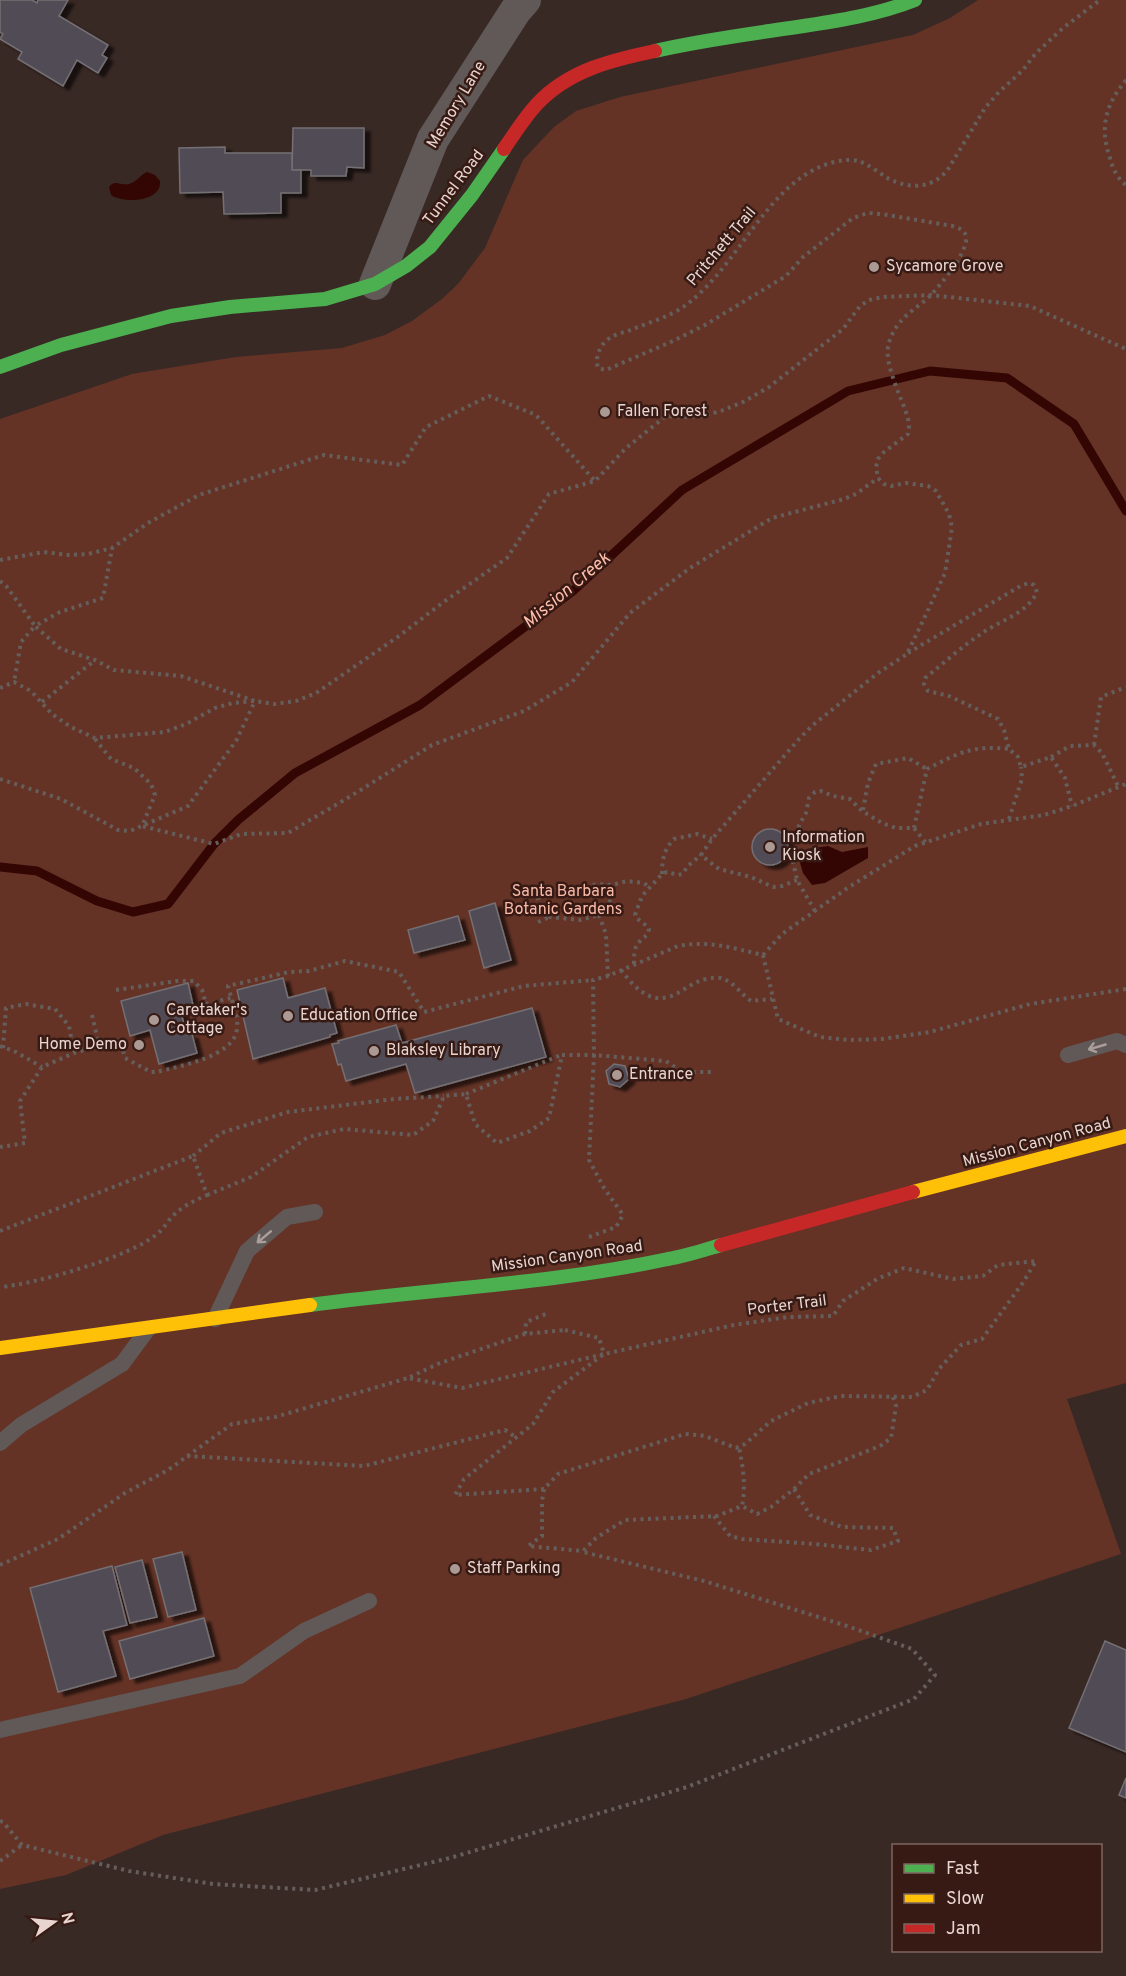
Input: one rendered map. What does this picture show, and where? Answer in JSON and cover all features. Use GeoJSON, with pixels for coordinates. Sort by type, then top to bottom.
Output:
{"type":"FeatureCollection","features":[{"type":"Feature","properties":{"kind":"street","name":"Memory Lane"},"geometry":{"type":"LineString","coordinates":[[375,284],[433,139],[516,10],[525,0]]}},
{"type":"Feature","properties":{"kind":"street","name":"Tunnel Road"},"geometry":{"type":"LineString","coordinates":[[0,367],[61,345],[171,316],[230,307],[325,299],[375,284],[406,266],[430,247],[472,195],[537,104],[557,87],[581,72],[609,61],[694,42],[855,18],[915,0]]}},
{"type":"Feature","properties":{"kind":"street","name":"Mission Canyon Road"},"geometry":{"type":"LineString","coordinates":[[0,1348],[371,1297],[579,1275],[670,1259],[1126,1136]]}},
{"type":"Feature","properties":{"kind":"lane"},"geometry":{"type":"LineString","coordinates":[[1068,1055],[1117,1041],[1126,1045]]}},
{"type":"Feature","properties":{"kind":"lane"},"geometry":{"type":"LineString","coordinates":[[215,1319],[247,1251],[287,1217],[315,1212]]}},
{"type":"Feature","properties":{"kind":"lane"},"geometry":{"type":"LineString","coordinates":[[0,1443],[21,1425],[122,1364],[148,1329]]}},
{"type":"Feature","properties":{"kind":"lane"},"geometry":{"type":"LineString","coordinates":[[0,1730],[240,1676],[304,1631],[369,1601]]}},
{"type":"Feature","properties":{"kind":"path","name":"Pritchett Trail"},"geometry":{"type":"LineString","coordinates":[[931,295],[966,246],[966,235],[962,229],[868,213],[853,218],[838,229],[803,256],[786,276],[705,325],[606,370],[598,368],[596,361],[597,355],[609,339],[684,307],[704,291],[785,189],[804,175],[823,165],[857,160],[890,179],[909,186],[920,187],[939,180],[998,93],[1056,34],[1100,0]]}},
{"type":"Feature","properties":{"kind":"path"},"geometry":{"type":"LineString","coordinates":[[1126,80],[1109,107],[1104,137],[1115,173],[1126,185]]}},
{"type":"Feature","properties":{"kind":"path"},"geometry":{"type":"LineString","coordinates":[[0,581],[35,626],[61,649],[95,660],[114,670],[181,676],[255,701],[274,704],[296,701],[316,693],[507,558],[549,495],[595,481],[626,448],[666,416],[702,416],[721,411],[769,387],[843,328],[868,300],[897,295],[931,295],[1030,306],[1126,349]]}},
{"type":"Feature","properties":{"kind":"path"},"geometry":{"type":"LineString","coordinates":[[907,654],[945,573],[952,528],[949,514],[936,491],[928,486],[906,483],[891,486],[884,484],[878,478],[876,467],[878,459],[884,452],[908,434],[909,427],[905,408],[889,363],[888,349],[896,327],[904,317],[931,295]]}},
{"type":"Feature","properties":{"kind":"path"},"geometry":{"type":"LineString","coordinates":[[0,560],[44,552],[68,555],[88,554],[112,548],[148,523],[199,495],[324,455],[402,465],[426,427],[489,396],[536,416],[595,481]]}},
{"type":"Feature","properties":{"kind":"path"},"geometry":{"type":"LineString","coordinates":[[142,826],[214,844],[241,834],[288,833],[432,744],[524,711],[572,682],[630,613],[690,568],[772,518],[844,499],[856,494],[878,478]]}},
{"type":"Feature","properties":{"kind":"path"},"geometry":{"type":"LineString","coordinates":[[14,681],[21,642],[35,626],[60,612],[103,598],[112,548]]}},
{"type":"Feature","properties":{"kind":"path"},"geometry":{"type":"LineString","coordinates":[[662,873],[682,874],[701,855],[712,839],[798,739],[878,673],[1022,585],[1029,583],[1034,585],[1037,592],[1032,602],[981,633],[925,678],[924,684],[928,691],[949,696],[998,719],[1004,730],[1009,749],[1018,757],[1022,767],[1022,779],[1009,819]]}},
{"type":"Feature","properties":{"kind":"path"},"geometry":{"type":"LineString","coordinates":[[42,702],[95,660]]}},
{"type":"Feature","properties":{"kind":"path"},"geometry":{"type":"LineString","coordinates":[[14,681],[31,691],[52,714],[70,727],[95,738],[165,732],[186,724],[215,708],[233,703],[255,701]]}},
{"type":"Feature","properties":{"kind":"path"},"geometry":{"type":"LineString","coordinates":[[0,688],[14,681]]}},
{"type":"Feature","properties":{"kind":"path"},"geometry":{"type":"LineString","coordinates":[[1094,745],[1101,697],[1126,687]]}},
{"type":"Feature","properties":{"kind":"path"},"geometry":{"type":"LineString","coordinates":[[0,779],[61,799],[118,830],[130,831],[188,806],[236,741],[255,701]]}},
{"type":"Feature","properties":{"kind":"path"},"geometry":{"type":"LineString","coordinates":[[95,738],[111,759],[134,768],[151,784],[155,795],[142,826]]}},
{"type":"Feature","properties":{"kind":"path"},"geometry":{"type":"LineString","coordinates":[[1022,767],[1051,757],[1070,747],[1094,745],[1102,753],[1119,788]]}},
{"type":"Feature","properties":{"kind":"path"},"geometry":{"type":"LineString","coordinates":[[927,769],[965,750],[1009,749]]}},
{"type":"Feature","properties":{"kind":"path"},"geometry":{"type":"LineString","coordinates":[[1051,757],[1065,778],[1072,807]]}},
{"type":"Feature","properties":{"kind":"path"},"geometry":{"type":"LineString","coordinates":[[862,811],[868,783],[876,764],[908,758],[927,769]]}},
{"type":"Feature","properties":{"kind":"path"},"geometry":{"type":"LineString","coordinates":[[914,828],[927,769]]}},
{"type":"Feature","properties":{"kind":"path"},"geometry":{"type":"LineString","coordinates":[[763,956],[782,934],[849,887],[915,846],[981,824],[1044,815],[1072,807],[1126,784]]}},
{"type":"Feature","properties":{"kind":"path"},"geometry":{"type":"LineString","coordinates":[[814,911],[797,880],[792,857],[798,842],[799,825],[806,813],[812,794],[821,791],[850,800],[862,811],[882,823],[896,828],[914,828]]}},
{"type":"Feature","properties":{"kind":"path"},"geometry":{"type":"LineString","coordinates":[[914,828],[926,843]]}},
{"type":"Feature","properties":{"kind":"path"},"geometry":{"type":"LineString","coordinates":[[634,964],[635,948],[638,942],[648,934],[649,929],[635,915],[642,896],[662,873],[665,851],[674,839],[697,834],[712,839]]}},
{"type":"Feature","properties":{"kind":"path"},"geometry":{"type":"LineString","coordinates":[[701,855],[718,869],[751,877],[773,886],[782,886],[797,880]]}},
{"type":"Feature","properties":{"kind":"path"},"geometry":{"type":"LineString","coordinates":[[550,917],[538,899],[547,890],[605,883],[612,885],[627,881],[644,883],[649,887]]}},
{"type":"Feature","properties":{"kind":"path"},"geometry":{"type":"LineString","coordinates":[[538,922],[550,917],[580,920],[599,915],[609,903],[612,896],[612,885]]}},
{"type":"Feature","properties":{"kind":"path"},"geometry":{"type":"LineString","coordinates":[[599,915],[606,934],[608,976]]}},
{"type":"Feature","properties":{"kind":"path"},"geometry":{"type":"LineString","coordinates":[[0,1146],[25,1143],[20,1101],[42,1067],[74,1053],[120,1040],[125,1058],[151,1072],[157,1072],[207,1059],[220,1051],[234,1037],[238,1026],[228,986],[289,972],[309,971],[345,961],[399,972],[424,1012],[524,986],[592,980],[608,976],[678,945],[714,943],[763,956]]}},
{"type":"Feature","properties":{"kind":"path"},"geometry":{"type":"LineString","coordinates":[[763,956],[778,1019],[820,1037],[848,1041],[882,1040],[930,1032],[1030,1004],[1126,989]]}},
{"type":"Feature","properties":{"kind":"path"},"geometry":{"type":"LineString","coordinates":[[621,970],[636,988],[653,997],[669,997],[709,978],[720,978],[728,981],[751,1001],[772,999]]}},
{"type":"Feature","properties":{"kind":"path"},"geometry":{"type":"LineString","coordinates":[[585,1239],[616,1227],[623,1215],[604,1188],[589,1160],[594,1055],[592,980]]}},
{"type":"Feature","properties":{"kind":"path"},"geometry":{"type":"LineString","coordinates":[[116,990],[177,981],[194,981],[202,990],[206,1004],[231,998]]}},
{"type":"Feature","properties":{"kind":"path"},"geometry":{"type":"LineString","coordinates":[[42,1067],[2,1047],[6,1008],[26,1004],[55,1009],[69,1026],[74,1053]]}},
{"type":"Feature","properties":{"kind":"path"},"geometry":{"type":"LineString","coordinates":[[93,1015],[99,1045]]}},
{"type":"Feature","properties":{"kind":"path"},"geometry":{"type":"LineString","coordinates":[[466,1094],[475,1124],[497,1143],[530,1131],[549,1118],[562,1055]]}},
{"type":"Feature","properties":{"kind":"path"},"geometry":{"type":"LineString","coordinates":[[0,1231],[193,1156],[221,1133],[288,1112],[394,1099],[466,1094],[562,1055],[594,1055],[666,1061],[682,1072],[714,1072]]}},
{"type":"Feature","properties":{"kind":"path"},"geometry":{"type":"LineString","coordinates":[[0,1287],[16,1286],[133,1250],[158,1234],[184,1205],[251,1177],[308,1137],[345,1129],[412,1135],[433,1121],[444,1096]]}},
{"type":"Feature","properties":{"kind":"path"},"geometry":{"type":"LineString","coordinates":[[193,1156],[207,1195]]}},
{"type":"Feature","properties":{"kind":"path","name":"Porter Trail"},"geometry":{"type":"LineString","coordinates":[[604,1354],[734,1325],[788,1317],[833,1316],[843,1301],[877,1279],[903,1268],[953,1279],[983,1276],[998,1264],[1036,1261],[982,1339],[961,1345],[939,1369],[927,1390],[912,1398],[893,1397]]}},
{"type":"Feature","properties":{"kind":"path"},"geometry":{"type":"LineString","coordinates":[[0,1565],[58,1539],[125,1493],[168,1470],[232,1424],[275,1417],[408,1378],[440,1363],[525,1334],[565,1330],[598,1338],[604,1354]]}},
{"type":"Feature","properties":{"kind":"path"},"geometry":{"type":"LineString","coordinates":[[408,1378],[462,1388],[604,1354]]}},
{"type":"Feature","properties":{"kind":"path"},"geometry":{"type":"LineString","coordinates":[[544,1489],[455,1495],[464,1479],[533,1424],[553,1392],[604,1354]]}},
{"type":"Feature","properties":{"kind":"path"},"geometry":{"type":"LineString","coordinates":[[0,1821],[22,1845],[129,1871],[213,1884],[315,1890],[450,1858],[687,1787],[914,1699],[934,1675],[912,1649],[850,1627],[704,1581],[583,1551],[528,1546],[542,1536],[544,1489],[558,1474],[685,1434],[705,1436],[736,1448],[745,1444],[771,1421],[808,1403],[841,1396],[893,1397],[896,1406],[891,1438],[880,1446],[809,1474],[771,1507],[757,1514],[742,1506],[714,1516],[625,1520],[596,1538],[583,1551]]}},
{"type":"Feature","properties":{"kind":"path"},"geometry":{"type":"LineString","coordinates":[[187,1456],[364,1466],[505,1430],[517,1438]]}},
{"type":"Feature","properties":{"kind":"path"},"geometry":{"type":"LineString","coordinates":[[739,1447],[744,1470],[742,1506]]}},
{"type":"Feature","properties":{"kind":"path"},"geometry":{"type":"LineString","coordinates":[[714,1516],[730,1536],[742,1539],[871,1550],[898,1541],[893,1528],[842,1527],[810,1515],[794,1489]]}},
{"type":"Feature","properties":{"kind":"path"},"geometry":{"type":"LineString","coordinates":[[0,1861],[22,1845]]}},
{"type":"Feature","properties":{"kind":"green space","name":"Santa Barbara Botanic Gardens"},"geometry":{"type":"Polygon","coordinates":[[[978,0],[1126,0],[1126,1383],[1067,1399],[1121,1554],[686,1699],[163,1835],[66,1875],[0,1889],[0,419],[132,374],[236,357],[342,348],[385,335],[412,321],[458,284],[485,248],[523,160],[554,127],[576,111],[620,97],[913,35],[950,18],[978,0]]]}},
{"type":"Feature","properties":{"kind":"shaded area"},"geometry":{"type":"Polygon","coordinates":[[[147,172],[155,175],[160,181],[159,188],[149,197],[124,200],[111,195],[109,187],[111,185],[132,183],[147,172]]]}},
{"type":"Feature","properties":{"kind":"shaded area"},"geometry":{"type":"Polygon","coordinates":[[[828,846],[842,852],[868,847],[868,858],[825,883],[812,885],[803,873],[798,856],[808,849],[828,846]]]}},
{"type":"Feature","properties":{"kind":"building"},"geometry":{"type":"Polygon","coordinates":[[[0,0],[32,0],[37,3],[38,0],[68,0],[59,16],[108,45],[102,55],[107,58],[98,73],[77,60],[63,86],[18,59],[22,52],[0,39],[3,34],[0,32],[0,0]]]}},
{"type":"Feature","properties":{"kind":"building"},"geometry":{"type":"Polygon","coordinates":[[[293,128],[364,128],[364,168],[347,167],[346,176],[311,176],[311,170],[292,170],[293,128]]]}},
{"type":"Feature","properties":{"kind":"building"},"geometry":{"type":"Polygon","coordinates":[[[225,147],[225,153],[292,153],[292,170],[301,170],[301,193],[281,193],[281,213],[224,214],[223,192],[180,193],[179,148],[225,147]]]}},
{"type":"Feature","properties":{"kind":"building","name":"Information Kiosk"},"geometry":{"type":"Polygon","coordinates":[[[770,829],[783,834],[788,847],[783,860],[770,865],[757,860],[752,847],[757,834],[770,829]]]}},
{"type":"Feature","properties":{"kind":"building"},"geometry":{"type":"Polygon","coordinates":[[[495,903],[511,960],[484,968],[469,911],[495,903]]]}},
{"type":"Feature","properties":{"kind":"building"},"geometry":{"type":"Polygon","coordinates":[[[458,916],[465,940],[414,953],[408,930],[458,916]]]}},
{"type":"Feature","properties":{"kind":"building","name":"Education Office"},"geometry":{"type":"Polygon","coordinates":[[[283,978],[288,998],[325,988],[337,1033],[253,1059],[237,990],[283,978]]]}},
{"type":"Feature","properties":{"kind":"building","name":"Caretaker's Cottage"},"geometry":{"type":"Polygon","coordinates":[[[188,983],[193,1005],[180,1009],[187,1035],[192,1034],[197,1053],[159,1064],[150,1030],[130,1036],[121,1001],[188,983]]]}},
{"type":"Feature","properties":{"kind":"building"},"geometry":{"type":"Polygon","coordinates":[[[532,1008],[546,1057],[415,1093],[406,1064],[346,1081],[341,1064],[338,1065],[332,1044],[396,1025],[402,1043],[532,1008]]]}},
{"type":"Feature","properties":{"kind":"building","name":"Entrance"},"geometry":{"type":"Polygon","coordinates":[[[614,1064],[625,1066],[629,1079],[620,1087],[609,1084],[606,1071],[614,1064]]]}},
{"type":"Feature","properties":{"kind":"building"},"geometry":{"type":"Polygon","coordinates":[[[182,1552],[196,1610],[168,1617],[153,1559],[182,1552]]]}},
{"type":"Feature","properties":{"kind":"building"},"geometry":{"type":"Polygon","coordinates":[[[142,1560],[157,1617],[130,1623],[115,1567],[142,1560]]]}},
{"type":"Feature","properties":{"kind":"building"},"geometry":{"type":"Polygon","coordinates":[[[112,1566],[127,1625],[103,1631],[116,1676],[58,1692],[30,1588],[112,1566]]]}},
{"type":"Feature","properties":{"kind":"building"},"geometry":{"type":"Polygon","coordinates":[[[204,1618],[214,1656],[130,1679],[119,1641],[204,1618]]]}},
{"type":"Feature","properties":{"kind":"building"},"geometry":{"type":"Polygon","coordinates":[[[1105,1641],[1126,1650],[1126,1752],[1069,1728],[1105,1641]]]}},
{"type":"Feature","properties":{"kind":"building"},"geometry":{"type":"Polygon","coordinates":[[[1126,1778],[1126,1798],[1119,1795],[1126,1778]]]}},
{"type":"Feature","properties":{"kind":"waterway","name":"Mission Creek"},"geometry":{"type":"LineString","coordinates":[[0,867],[37,871],[97,901],[133,912],[168,904],[214,844],[238,820],[295,773],[420,705],[573,591],[682,490],[848,391],[930,371],[1007,378],[1074,424],[1126,511]]}},
{"type":"Feature","properties":{"kind":"traffic: fast"},"geometry":{"type":"LineString","coordinates":[[655,51],[708,40],[857,17],[915,0]]}},
{"type":"Feature","properties":{"kind":"traffic: fast"},"geometry":{"type":"LineString","coordinates":[[0,367],[61,345],[171,316],[230,307],[325,299],[375,284],[406,266],[430,247],[472,195],[504,149]]}},
{"type":"Feature","properties":{"kind":"traffic: fast"},"geometry":{"type":"LineString","coordinates":[[310,1305],[579,1274],[675,1258],[721,1245]]}},
{"type":"Feature","properties":{"kind":"traffic: slow"},"geometry":{"type":"LineString","coordinates":[[913,1192],[1126,1136]]}},
{"type":"Feature","properties":{"kind":"traffic: slow"},"geometry":{"type":"LineString","coordinates":[[0,1348],[310,1305]]}},
{"type":"Feature","properties":{"kind":"traffic: jam"},"geometry":{"type":"LineString","coordinates":[[504,149],[524,120],[549,92],[592,68],[655,51]]}},
{"type":"Feature","properties":{"kind":"traffic: jam"},"geometry":{"type":"LineString","coordinates":[[721,1245],[913,1192]]}},
{"type":"Feature","properties":{"kind":"place","name":"Sycamore Grove"},"geometry":{"type":"Point","coordinates":[874,267]}},
{"type":"Feature","properties":{"kind":"place","name":"Fallen Forest"},"geometry":{"type":"Point","coordinates":[605,412]}},
{"type":"Feature","properties":{"kind":"place","name":"Information Kiosk"},"geometry":{"type":"Point","coordinates":[770,847]}},
{"type":"Feature","properties":{"kind":"place","name":"Education Office"},"geometry":{"type":"Point","coordinates":[288,1016]}},
{"type":"Feature","properties":{"kind":"place","name":"Caretaker's Cottage"},"geometry":{"type":"Point","coordinates":[154,1020]}},
{"type":"Feature","properties":{"kind":"place","name":"Home Demo"},"geometry":{"type":"Point","coordinates":[139,1045]}},
{"type":"Feature","properties":{"kind":"place","name":"Blaksley Library"},"geometry":{"type":"Point","coordinates":[374,1051]}},
{"type":"Feature","properties":{"kind":"place","name":"Entrance"},"geometry":{"type":"Point","coordinates":[617,1075]}},
{"type":"Feature","properties":{"kind":"place","name":"Staff Parking"},"geometry":{"type":"Point","coordinates":[455,1569]}}]}
